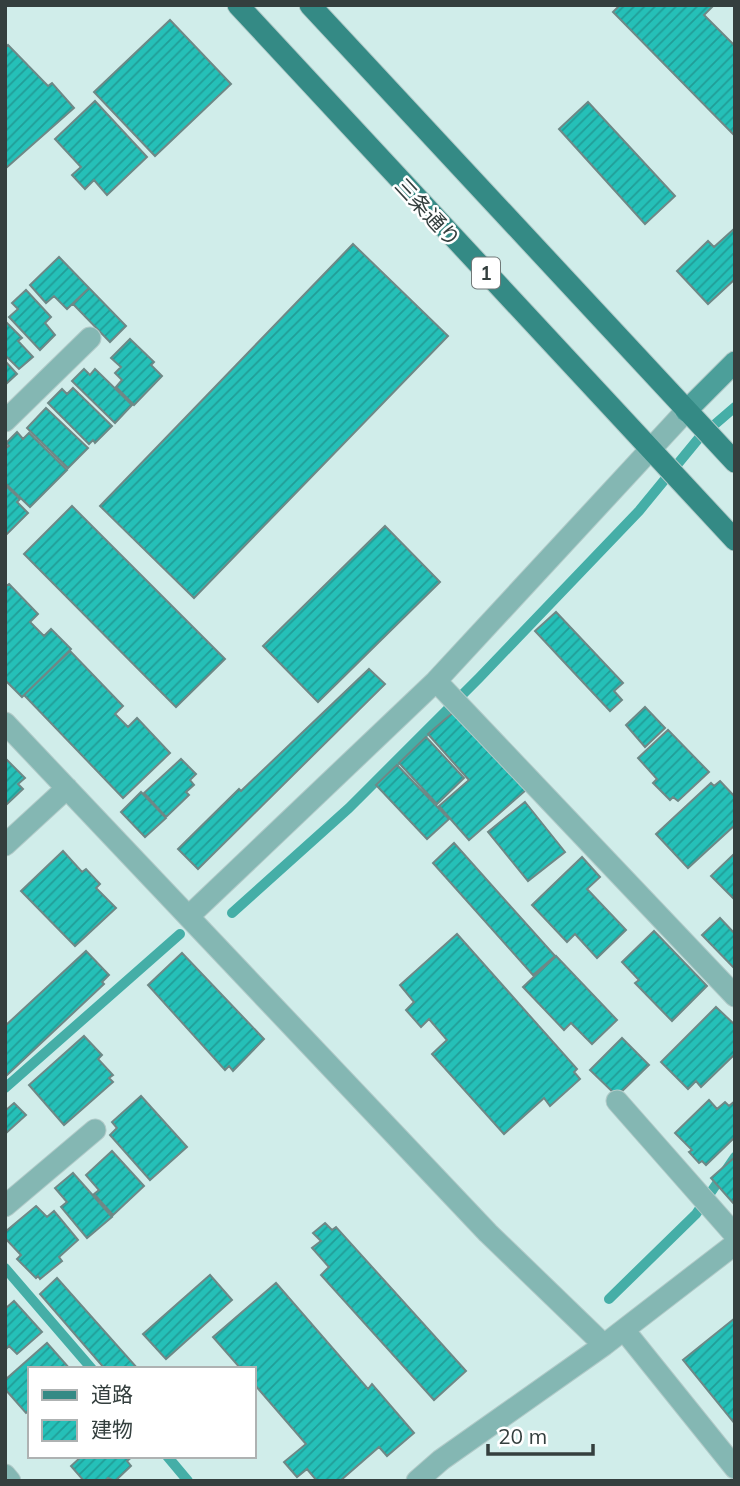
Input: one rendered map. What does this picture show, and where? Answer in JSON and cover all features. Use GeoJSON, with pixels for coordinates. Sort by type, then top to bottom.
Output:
{"type":"FeatureCollection","features":[{"type":"Feature","properties":{"kind":"main road","name":"三条通り"},"geometry":{"type":"LineString","coordinates":[[238,5],[735,540]]}},
{"type":"Feature","properties":{"kind":"main road"},"geometry":{"type":"LineString","coordinates":[[310,5],[735,462]]}},
{"type":"Feature","properties":{"kind":"street"},"geometry":{"type":"LineString","coordinates":[[5,421],[90,338]]}},
{"type":"Feature","properties":{"kind":"street"},"geometry":{"type":"LineString","coordinates":[[189,916],[436,681],[686,411],[735,362]]}},
{"type":"Feature","properties":{"kind":"street"},"geometry":{"type":"LineString","coordinates":[[436,681],[735,996]]}},
{"type":"Feature","properties":{"kind":"street"},"geometry":{"type":"LineString","coordinates":[[5,723],[488,1233],[604,1345]]}},
{"type":"Feature","properties":{"kind":"street"},"geometry":{"type":"LineString","coordinates":[[5,845],[66,788]]}},
{"type":"Feature","properties":{"kind":"street"},"geometry":{"type":"LineString","coordinates":[[617,1101],[735,1235]]}},
{"type":"Feature","properties":{"kind":"street"},"geometry":{"type":"LineString","coordinates":[[5,1206],[95,1130]]}},
{"type":"Feature","properties":{"kind":"street"},"geometry":{"type":"LineString","coordinates":[[417,1481],[441,1460],[604,1345],[735,1244]]}},
{"type":"Feature","properties":{"kind":"street"},"geometry":{"type":"LineString","coordinates":[[624,1330],[735,1468]]}},
{"type":"Feature","properties":{"kind":"street"},"geometry":{"type":"LineString","coordinates":[[5,1475],[10,1481]]}},
{"type":"Feature","properties":{"kind":"building"},"geometry":{"type":"Polygon","coordinates":[[[620,5],[714,5],[704,15],[735,46],[735,136],[613,12],[620,5]]]}},
{"type":"Feature","properties":{"kind":"building"},"geometry":{"type":"Polygon","coordinates":[[[170,20],[231,84],[155,156],[94,92],[170,20]]]}},
{"type":"Feature","properties":{"kind":"building"},"geometry":{"type":"Polygon","coordinates":[[[8,45],[48,86],[52,83],[74,108],[6,168],[5,48],[8,45]]]}},
{"type":"Feature","properties":{"kind":"building"},"geometry":{"type":"Polygon","coordinates":[[[95,101],[147,157],[107,195],[94,180],[85,189],[72,175],[81,167],[55,139],[95,101]]]}},
{"type":"Feature","properties":{"kind":"building"},"geometry":{"type":"Polygon","coordinates":[[[588,102],[675,196],[645,224],[559,129],[588,102]]]}},
{"type":"Feature","properties":{"kind":"building"},"geometry":{"type":"Polygon","coordinates":[[[735,228],[735,279],[708,304],[677,271],[708,241],[714,247],[735,228]]]}},
{"type":"Feature","properties":{"kind":"building"},"geometry":{"type":"Polygon","coordinates":[[[353,244],[448,336],[194,598],[100,506],[353,244]]]}},
{"type":"Feature","properties":{"kind":"building"},"geometry":{"type":"Polygon","coordinates":[[[59,257],[89,288],[67,309],[54,296],[46,303],[30,285],[59,257]]]}},
{"type":"Feature","properties":{"kind":"building"},"geometry":{"type":"Polygon","coordinates":[[[89,288],[126,326],[110,342],[73,304],[89,288]]]}},
{"type":"Feature","properties":{"kind":"building"},"geometry":{"type":"Polygon","coordinates":[[[26,290],[51,317],[45,323],[55,335],[40,350],[9,317],[18,309],[12,303],[26,290]]]}},
{"type":"Feature","properties":{"kind":"building"},"geometry":{"type":"Polygon","coordinates":[[[5,321],[22,338],[18,341],[33,357],[19,369],[5,355],[5,321]]]}},
{"type":"Feature","properties":{"kind":"building"},"geometry":{"type":"Polygon","coordinates":[[[130,339],[154,362],[151,365],[162,376],[134,405],[116,387],[122,380],[115,373],[121,367],[111,358],[130,339]]]}},
{"type":"Feature","properties":{"kind":"building"},"geometry":{"type":"Polygon","coordinates":[[[5,361],[17,374],[5,385],[5,361]]]}},
{"type":"Feature","properties":{"kind":"building"},"geometry":{"type":"Polygon","coordinates":[[[84,369],[90,375],[95,369],[132,405],[115,423],[72,381],[84,369]]]}},
{"type":"Feature","properties":{"kind":"building"},"geometry":{"type":"Polygon","coordinates":[[[73,388],[112,426],[95,443],[93,440],[89,444],[48,403],[62,389],[67,394],[73,388]]]}},
{"type":"Feature","properties":{"kind":"building"},"geometry":{"type":"Polygon","coordinates":[[[46,408],[88,448],[68,468],[27,428],[46,408]]]}},
{"type":"Feature","properties":{"kind":"building"},"geometry":{"type":"Polygon","coordinates":[[[17,432],[23,439],[29,433],[67,470],[30,507],[5,483],[5,449],[9,446],[6,443],[17,432]]]}},
{"type":"Feature","properties":{"kind":"building"},"geometry":{"type":"Polygon","coordinates":[[[5,485],[20,499],[17,502],[28,513],[6,535],[5,485]]]}},
{"type":"Feature","properties":{"kind":"building"},"geometry":{"type":"Polygon","coordinates":[[[72,506],[225,659],[176,707],[24,554],[72,506]]]}},
{"type":"Feature","properties":{"kind":"building"},"geometry":{"type":"Polygon","coordinates":[[[385,526],[440,582],[318,702],[263,646],[385,526]]]}},
{"type":"Feature","properties":{"kind":"building"},"geometry":{"type":"Polygon","coordinates":[[[9,584],[38,614],[30,622],[44,636],[51,629],[71,649],[22,697],[5,680],[5,587],[9,584]]]}},
{"type":"Feature","properties":{"kind":"building"},"geometry":{"type":"Polygon","coordinates":[[[556,612],[623,683],[614,691],[622,700],[610,711],[535,631],[556,612]]]}},
{"type":"Feature","properties":{"kind":"building"},"geometry":{"type":"Polygon","coordinates":[[[70,651],[123,706],[115,714],[128,727],[137,718],[170,753],[123,798],[24,695],[70,651]]]}},
{"type":"Feature","properties":{"kind":"building"},"geometry":{"type":"Polygon","coordinates":[[[369,669],[385,684],[198,869],[178,849],[369,669]]]}},
{"type":"Feature","properties":{"kind":"building"},"geometry":{"type":"Polygon","coordinates":[[[645,707],[665,728],[645,747],[626,725],[645,707]]]}},
{"type":"Feature","properties":{"kind":"building"},"geometry":{"type":"Polygon","coordinates":[[[456,710],[526,790],[469,840],[439,806],[469,780],[428,734],[456,710]]]}},
{"type":"Feature","properties":{"kind":"building"},"geometry":{"type":"Polygon","coordinates":[[[668,730],[709,772],[678,801],[673,797],[670,800],[653,783],[657,779],[638,758],[668,730]]]}},
{"type":"Feature","properties":{"kind":"building"},"geometry":{"type":"Polygon","coordinates":[[[426,737],[464,778],[437,804],[399,763],[426,737]]]}},
{"type":"Feature","properties":{"kind":"building"},"geometry":{"type":"Polygon","coordinates":[[[5,758],[25,778],[18,784],[23,789],[5,806],[5,758]]]}},
{"type":"Feature","properties":{"kind":"building"},"geometry":{"type":"Polygon","coordinates":[[[181,759],[196,774],[190,780],[194,785],[186,792],[189,795],[166,817],[144,793],[181,759]]]}},
{"type":"Feature","properties":{"kind":"building"},"geometry":{"type":"Polygon","coordinates":[[[397,765],[449,819],[427,839],[376,785],[397,765]]]}},
{"type":"Feature","properties":{"kind":"building"},"geometry":{"type":"Polygon","coordinates":[[[720,781],[735,797],[735,825],[688,868],[656,834],[711,783],[714,786],[720,781]]]}},
{"type":"Feature","properties":{"kind":"building"},"geometry":{"type":"Polygon","coordinates":[[[141,792],[166,818],[145,837],[121,812],[141,792]]]}},
{"type":"Feature","properties":{"kind":"building"},"geometry":{"type":"Polygon","coordinates":[[[525,802],[565,852],[528,881],[488,832],[525,802]]]}},
{"type":"Feature","properties":{"kind":"building"},"geometry":{"type":"Polygon","coordinates":[[[454,843],[555,956],[533,975],[433,863],[454,843]]]}},
{"type":"Feature","properties":{"kind":"building"},"geometry":{"type":"Polygon","coordinates":[[[63,851],[82,872],[86,869],[100,884],[96,888],[116,908],[75,946],[21,891],[63,851]]]}},
{"type":"Feature","properties":{"kind":"building"},"geometry":{"type":"Polygon","coordinates":[[[735,853],[735,900],[711,876],[735,853]]]}},
{"type":"Feature","properties":{"kind":"building"},"geometry":{"type":"Polygon","coordinates":[[[582,857],[600,877],[587,889],[626,930],[597,958],[575,934],[567,942],[532,905],[582,857]]]}},
{"type":"Feature","properties":{"kind":"building"},"geometry":{"type":"Polygon","coordinates":[[[720,918],[735,934],[735,969],[702,935],[720,918]]]}},
{"type":"Feature","properties":{"kind":"building"},"geometry":{"type":"Polygon","coordinates":[[[654,931],[707,986],[672,1021],[635,983],[639,980],[622,962],[654,931]]]}},
{"type":"Feature","properties":{"kind":"building"},"geometry":{"type":"Polygon","coordinates":[[[457,934],[577,1069],[574,1072],[580,1079],[550,1106],[544,1098],[504,1134],[432,1054],[447,1040],[429,1019],[421,1027],[406,1010],[414,1002],[400,985],[457,934]]]}},
{"type":"Feature","properties":{"kind":"building"},"geometry":{"type":"Polygon","coordinates":[[[86,951],[109,975],[102,982],[104,984],[5,1077],[5,1026],[86,951]]]}},
{"type":"Feature","properties":{"kind":"building"},"geometry":{"type":"Polygon","coordinates":[[[182,953],[264,1039],[233,1071],[229,1066],[225,1070],[148,985],[182,953]]]}},
{"type":"Feature","properties":{"kind":"building"},"geometry":{"type":"Polygon","coordinates":[[[556,956],[617,1020],[592,1044],[571,1023],[564,1030],[523,987],[556,956]]]}},
{"type":"Feature","properties":{"kind":"building"},"geometry":{"type":"Polygon","coordinates":[[[716,1007],[735,1025],[735,1054],[701,1087],[696,1081],[688,1089],[661,1062],[716,1007]]]}},
{"type":"Feature","properties":{"kind":"building"},"geometry":{"type":"Polygon","coordinates":[[[84,1036],[102,1055],[98,1059],[113,1075],[109,1078],[113,1082],[64,1125],[29,1085],[84,1036]]]}},
{"type":"Feature","properties":{"kind":"building"},"geometry":{"type":"Polygon","coordinates":[[[622,1038],[649,1065],[617,1096],[590,1070],[622,1038]]]}},
{"type":"Feature","properties":{"kind":"building"},"geometry":{"type":"Polygon","coordinates":[[[141,1096],[187,1147],[150,1180],[110,1135],[117,1128],[112,1122],[141,1096]]]}},
{"type":"Feature","properties":{"kind":"building"},"geometry":{"type":"Polygon","coordinates":[[[709,1100],[717,1109],[725,1102],[729,1106],[735,1101],[735,1137],[706,1165],[702,1161],[699,1163],[689,1152],[692,1150],[675,1133],[709,1100]]]}},
{"type":"Feature","properties":{"kind":"building"},"geometry":{"type":"Polygon","coordinates":[[[14,1103],[26,1115],[5,1134],[5,1111],[14,1103]]]}},
{"type":"Feature","properties":{"kind":"building"},"geometry":{"type":"Polygon","coordinates":[[[112,1151],[144,1186],[113,1215],[94,1194],[99,1190],[86,1175],[112,1151]]]}},
{"type":"Feature","properties":{"kind":"building"},"geometry":{"type":"Polygon","coordinates":[[[735,1157],[735,1205],[711,1178],[735,1157]]]}},
{"type":"Feature","properties":{"kind":"building"},"geometry":{"type":"Polygon","coordinates":[[[73,1173],[112,1217],[87,1238],[61,1207],[67,1202],[55,1188],[73,1173]]]}},
{"type":"Feature","properties":{"kind":"building"},"geometry":{"type":"Polygon","coordinates":[[[36,1206],[47,1217],[54,1211],[78,1240],[59,1257],[62,1261],[40,1279],[17,1259],[21,1255],[5,1238],[5,1232],[36,1206]]]}},
{"type":"Feature","properties":{"kind":"building"},"geometry":{"type":"Polygon","coordinates":[[[325,1223],[332,1230],[336,1227],[466,1371],[434,1400],[321,1275],[329,1267],[312,1248],[321,1241],[313,1233],[325,1223]]]}},
{"type":"Feature","properties":{"kind":"building"},"geometry":{"type":"Polygon","coordinates":[[[210,1275],[232,1300],[166,1359],[143,1334],[210,1275]]]}},
{"type":"Feature","properties":{"kind":"building"},"geometry":{"type":"Polygon","coordinates":[[[57,1278],[136,1367],[103,1367],[40,1294],[57,1278]]]}},
{"type":"Feature","properties":{"kind":"building"},"geometry":{"type":"Polygon","coordinates":[[[276,1283],[368,1389],[372,1384],[414,1433],[387,1456],[379,1447],[340,1481],[317,1481],[307,1469],[297,1477],[284,1462],[306,1444],[256,1386],[256,1367],[239,1367],[213,1337],[276,1283]]]}},
{"type":"Feature","properties":{"kind":"building"},"geometry":{"type":"Polygon","coordinates":[[[14,1301],[42,1332],[17,1354],[9,1346],[5,1350],[5,1309],[14,1301]]]}},
{"type":"Feature","properties":{"kind":"building"},"geometry":{"type":"Polygon","coordinates":[[[735,1318],[735,1424],[683,1360],[735,1318]]]}},
{"type":"Feature","properties":{"kind":"building"},"geometry":{"type":"Polygon","coordinates":[[[47,1343],[68,1367],[28,1367],[26,1413],[5,1389],[5,1380],[47,1343]]]}},
{"type":"Feature","properties":{"kind":"building"},"geometry":{"type":"Polygon","coordinates":[[[80,1458],[131,1458],[127,1461],[131,1466],[115,1481],[108,1478],[105,1481],[84,1481],[71,1466],[80,1458]]]}},
{"type":"Feature","properties":{"kind":"waterway"},"geometry":{"type":"LineString","coordinates":[[232,913],[349,808],[479,678],[639,511],[699,438],[735,407]]}},
{"type":"Feature","properties":{"kind":"waterway"},"geometry":{"type":"LineString","coordinates":[[5,1088],[180,934]]}},
{"type":"Feature","properties":{"kind":"waterway"},"geometry":{"type":"LineString","coordinates":[[609,1299],[696,1214],[735,1157]]}},
{"type":"Feature","properties":{"kind":"waterway"},"geometry":{"type":"LineString","coordinates":[[5,1268],[90,1367]]}},
{"type":"Feature","properties":{"kind":"waterway"},"geometry":{"type":"LineString","coordinates":[[169,1458],[188,1481]]}}]}
